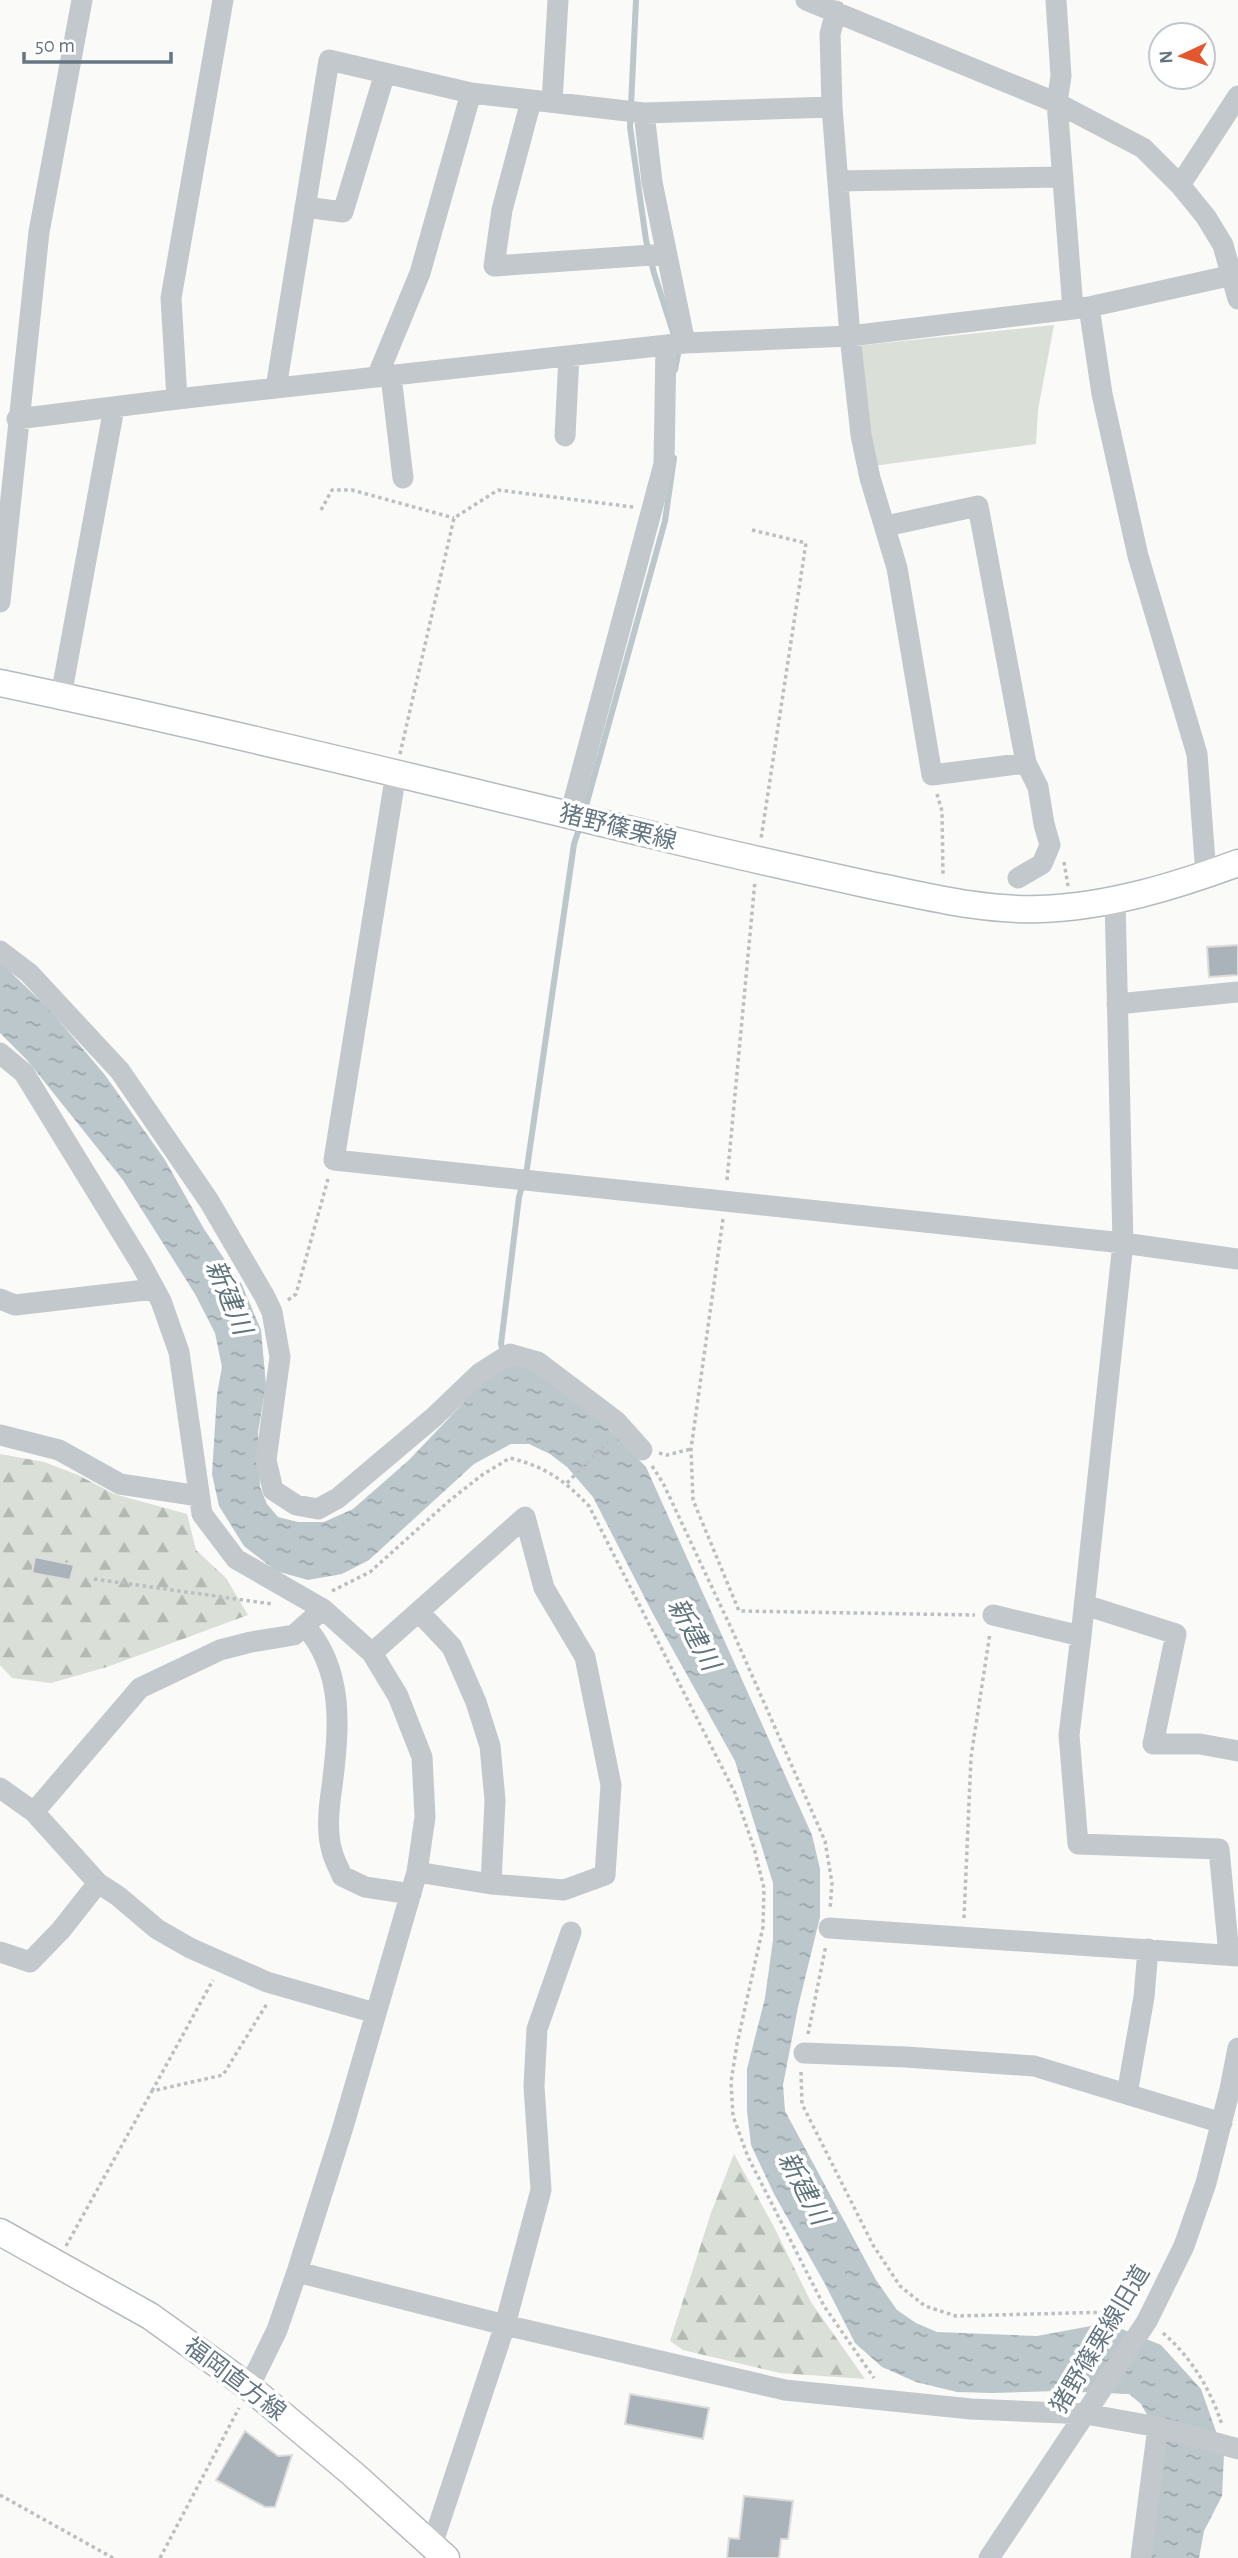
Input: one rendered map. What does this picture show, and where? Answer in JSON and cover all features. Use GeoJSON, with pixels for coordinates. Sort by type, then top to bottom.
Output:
{"type":"FeatureCollection","features":[{"type":"Feature","properties":{"kind":"main road","name":"猪野篠栗線"},"geometry":{"type":"LineString","coordinates":[[0,683],[396,773],[757,861],[944,901],[988,907],[1040,909],[1115,899],[1206,875],[1238,863]]}},
{"type":"Feature","properties":{"kind":"main road","name":"福岡直方線"},"geometry":{"type":"LineString","coordinates":[[0,2232],[150,2316],[249,2387],[439,2551]]}},
{"type":"Feature","properties":{"kind":"street"},"geometry":{"type":"LineString","coordinates":[[0,602],[38,232],[82,0]]}},
{"type":"Feature","properties":{"kind":"street"},"geometry":{"type":"LineString","coordinates":[[177,399],[171,298],[223,0]]}},
{"type":"Feature","properties":{"kind":"street"},"geometry":{"type":"LineString","coordinates":[[558,0],[541,101],[502,210],[494,266],[666,254]]}},
{"type":"Feature","properties":{"kind":"street"},"geometry":{"type":"LineString","coordinates":[[806,0],[1058,103],[1143,148],[1180,185],[1206,217],[1235,272],[1238,299]]}},
{"type":"Feature","properties":{"kind":"street"},"geometry":{"type":"LineString","coordinates":[[1056,0],[1063,177],[1081,308],[1138,556],[1197,754],[1206,875]]}},
{"type":"Feature","properties":{"kind":"street"},"geometry":{"type":"LineString","coordinates":[[836,11],[830,34],[832,107],[850,336],[861,435],[870,478],[897,568],[932,775],[1026,763]]}},
{"type":"Feature","properties":{"kind":"street"},"geometry":{"type":"LineString","coordinates":[[276,388],[330,60],[471,93],[644,113],[832,107]]}},
{"type":"Feature","properties":{"kind":"street"},"geometry":{"type":"LineString","coordinates":[[306,207],[343,212],[385,73]]}},
{"type":"Feature","properties":{"kind":"street"},"geometry":{"type":"LineString","coordinates":[[402,478],[384,377],[420,273],[471,93]]}},
{"type":"Feature","properties":{"kind":"street"},"geometry":{"type":"LineString","coordinates":[[1180,185],[1238,96]]}},
{"type":"Feature","properties":{"kind":"street"},"geometry":{"type":"LineString","coordinates":[[570,815],[664,464],[676,344],[666,254],[652,182],[644,113]]}},
{"type":"Feature","properties":{"kind":"street"},"geometry":{"type":"LineString","coordinates":[[838,181],[1063,177]]}},
{"type":"Feature","properties":{"kind":"street"},"geometry":{"type":"LineString","coordinates":[[17,419],[676,344],[850,336],[1081,308],[1235,272]]}},
{"type":"Feature","properties":{"kind":"street"},"geometry":{"type":"LineString","coordinates":[[565,436],[569,356]]}},
{"type":"Feature","properties":{"kind":"street"},"geometry":{"type":"LineString","coordinates":[[61,696],[114,408]]}},
{"type":"Feature","properties":{"kind":"street"},"geometry":{"type":"LineString","coordinates":[[886,526],[978,506],[1026,763],[1038,787],[1049,845],[1042,864],[1018,878]]}},
{"type":"Feature","properties":{"kind":"street"},"geometry":{"type":"LineString","coordinates":[[396,773],[334,1160],[1123,1243],[1238,1259]]}},
{"type":"Feature","properties":{"kind":"street"},"geometry":{"type":"LineString","coordinates":[[829,1928],[1233,1956],[1219,1849],[1078,1844],[1069,1735],[1123,1243],[1115,899]]}},
{"type":"Feature","properties":{"kind":"street"},"geometry":{"type":"LineString","coordinates":[[0,951],[29,973],[120,1071],[209,1201],[272,1312],[280,1357],[266,1460],[273,1490],[296,1506],[318,1509],[338,1498],[434,1417],[480,1373],[510,1354],[538,1362],[623,1428],[642,1450]]}},
{"type":"Feature","properties":{"kind":"street"},"geometry":{"type":"LineString","coordinates":[[1117,1004],[1238,992]]}},
{"type":"Feature","properties":{"kind":"street"},"geometry":{"type":"LineString","coordinates":[[0,1053],[24,1073],[154,1289],[179,1352],[202,1514],[236,1559],[323,1609],[372,1653],[398,1696],[422,1757],[425,1817],[411,1894],[374,2013],[343,2127],[297,2272],[277,2330],[249,2387]]}},
{"type":"Feature","properties":{"kind":"street"},"geometry":{"type":"LineString","coordinates":[[0,1299],[15,1304],[154,1289]]}},
{"type":"Feature","properties":{"kind":"street"},"geometry":{"type":"LineString","coordinates":[[0,1435],[59,1450],[120,1484],[200,1496]]}},
{"type":"Feature","properties":{"kind":"street"},"geometry":{"type":"LineString","coordinates":[[372,1653],[525,1517],[544,1588],[585,1657],[611,1785],[605,1875],[564,1890],[491,1884],[417,1872]]}},
{"type":"Feature","properties":{"kind":"street"},"geometry":{"type":"LineString","coordinates":[[1085,1605],[1176,1634],[1153,1744],[1200,1744],[1238,1751]]}},
{"type":"Feature","properties":{"kind":"street"},"geometry":{"type":"LineString","coordinates":[[34,1812],[140,1688],[220,1650],[294,1635],[323,1609]]}},
{"type":"Feature","properties":{"kind":"street"},"geometry":{"type":"LineString","coordinates":[[419,1612],[452,1647],[476,1702],[490,1746],[495,1800],[491,1884]]}},
{"type":"Feature","properties":{"kind":"street"},"geometry":{"type":"LineString","coordinates":[[993,1615],[1081,1636]]}},
{"type":"Feature","properties":{"kind":"street"},"geometry":{"type":"LineString","coordinates":[[305,1626],[316,1638],[331,1667],[337,1701],[336,1752],[329,1814],[331,1849],[342,1876],[365,1887],[411,1894]]}},
{"type":"Feature","properties":{"kind":"street"},"geometry":{"type":"LineString","coordinates":[[0,1788],[34,1812],[98,1883],[157,1928],[190,1948],[278,1984],[374,2013]]}},
{"type":"Feature","properties":{"kind":"street"},"geometry":{"type":"LineString","coordinates":[[0,1952],[30,1962],[61,1930],[98,1883]]}},
{"type":"Feature","properties":{"kind":"street"},"geometry":{"type":"LineString","coordinates":[[439,2551],[505,2325],[541,2189],[534,2086],[537,2029],[571,1932]]}},
{"type":"Feature","properties":{"kind":"street"},"geometry":{"type":"LineString","coordinates":[[1127,2094],[1144,1997],[1148,1950]]}},
{"type":"Feature","properties":{"kind":"street","name":"猪野篠栗線旧道"},"geometry":{"type":"LineString","coordinates":[[989,2558],[1147,2321],[1184,2246],[1234,2090],[1238,2048]]}},
{"type":"Feature","properties":{"kind":"street"},"geometry":{"type":"LineString","coordinates":[[804,2053],[1034,2066],[1222,2123]]}},
{"type":"Feature","properties":{"kind":"street"},"geometry":{"type":"LineString","coordinates":[[297,2272],[505,2325],[785,2390],[971,2409],[1086,2414],[1158,2427],[1229,2446]]}},
{"type":"Feature","properties":{"kind":"street"},"geometry":{"type":"LineString","coordinates":[[1141,2558],[1158,2427]]}},
{"type":"Feature","properties":{"kind":"path"},"geometry":{"type":"LineString","coordinates":[[321,510],[332,490],[352,490],[454,518]]}},
{"type":"Feature","properties":{"kind":"path"},"geometry":{"type":"LineString","coordinates":[[396,773],[454,518],[498,490],[652,510]]}},
{"type":"Feature","properties":{"kind":"path"},"geometry":{"type":"LineString","coordinates":[[752,530],[806,543],[757,861],[725,1202],[691,1449],[693,1500],[739,1611],[993,1615],[971,1757],[963,1936]]}},
{"type":"Feature","properties":{"kind":"path"},"geometry":{"type":"LineString","coordinates":[[932,775],[942,811],[944,901]]}},
{"type":"Feature","properties":{"kind":"path"},"geometry":{"type":"LineString","coordinates":[[272,1312],[296,1294],[334,1160]]}},
{"type":"Feature","properties":{"kind":"path"},"geometry":{"type":"LineString","coordinates":[[567,1483],[623,1428]]}},
{"type":"Feature","properties":{"kind":"path"},"geometry":{"type":"LineString","coordinates":[[642,1450],[667,1455],[691,1449]]}},
{"type":"Feature","properties":{"kind":"path"},"geometry":{"type":"LineString","coordinates":[[642,1450],[663,1483],[732,1630],[825,1841],[832,1883],[829,1928],[800,2070],[802,2104],[873,2245],[900,2286],[925,2306],[956,2316],[1113,2312]]}},
{"type":"Feature","properties":{"kind":"path"},"geometry":{"type":"LineString","coordinates":[[323,1609],[332,1591],[370,1572],[449,1501],[482,1475],[510,1458],[536,1465],[567,1483],[589,1506],[735,1793],[764,1888],[763,1927],[731,2082],[733,2116],[748,2157],[824,2306],[889,2400]]}},
{"type":"Feature","properties":{"kind":"path"},"geometry":{"type":"LineString","coordinates":[[94,1579],[257,1601]]}},
{"type":"Feature","properties":{"kind":"path"},"geometry":{"type":"LineString","coordinates":[[57,2263],[222,1962]]}},
{"type":"Feature","properties":{"kind":"path"},"geometry":{"type":"LineString","coordinates":[[152,2091],[223,2074],[278,1984]]}},
{"type":"Feature","properties":{"kind":"path"},"geometry":{"type":"LineString","coordinates":[[1147,2321],[1175,2344],[1199,2375],[1217,2409],[1229,2446]]}},
{"type":"Feature","properties":{"kind":"path"},"geometry":{"type":"LineString","coordinates":[[160,2558],[249,2387]]}},
{"type":"Feature","properties":{"kind":"path"},"geometry":{"type":"LineString","coordinates":[[0,2495],[113,2558]]}},
{"type":"Feature","properties":{"kind":"green space"},"geometry":{"type":"Polygon","coordinates":[[[1054,325],[1038,410],[1036,444],[873,466],[856,346],[1054,325]]]}},
{"type":"Feature","properties":{"kind":"green space"},"geometry":{"type":"Polygon","coordinates":[[[0,1454],[44,1462],[78,1475],[114,1494],[187,1514],[196,1550],[226,1578],[248,1615],[107,1667],[51,1683],[12,1678],[0,1665],[0,1454]]]}},
{"type":"Feature","properties":{"kind":"green space"},"geometry":{"type":"Polygon","coordinates":[[[734,2154],[811,2302],[865,2379],[780,2373],[683,2350],[670,2341],[711,2213],[734,2154]]]}},
{"type":"Feature","properties":{"kind":"water","name":"新建川"},"geometry":{"type":"Polygon","coordinates":[[[0,962],[50,1010],[105,1075],[165,1160],[204,1229],[242,1285],[261,1330],[266,1385],[258,1432],[260,1487],[267,1504],[278,1517],[298,1522],[324,1522],[353,1509],[409,1460],[492,1373],[509,1364],[532,1370],[603,1423],[646,1467],[812,1835],[820,1869],[820,1917],[798,2007],[783,2085],[785,2111],[876,2280],[897,2310],[916,2323],[937,2332],[1037,2336],[1107,2323],[1161,2345],[1201,2389],[1224,2454],[1222,2496],[1204,2531],[1199,2558],[1150,2558],[1165,2447],[1141,2404],[1129,2394],[1057,2391],[957,2392],[916,2382],[882,2367],[855,2343],[774,2194],[751,2145],[747,2111],[747,2069],[765,1998],[773,1940],[773,1883],[735,1761],[653,1614],[593,1497],[567,1467],[550,1454],[529,1444],[511,1444],[474,1464],[369,1560],[342,1574],[308,1580],[276,1571],[244,1546],[219,1506],[212,1474],[217,1394],[222,1367],[215,1333],[195,1294],[123,1180],[27,1060],[0,1033],[0,962]]]}},
{"type":"Feature","properties":{"kind":"building"},"geometry":{"type":"Polygon","coordinates":[[[1238,945],[1238,975],[1209,977],[1207,947],[1238,945]]]}},
{"type":"Feature","properties":{"kind":"building"},"geometry":{"type":"Polygon","coordinates":[[[35,1557],[74,1565],[70,1580],[32,1573],[35,1557]]]}},
{"type":"Feature","properties":{"kind":"building"},"geometry":{"type":"Polygon","coordinates":[[[630,2394],[709,2408],[703,2439],[625,2424],[630,2394]]]}},
{"type":"Feature","properties":{"kind":"building"},"geometry":{"type":"Polygon","coordinates":[[[245,2431],[278,2456],[292,2455],[275,2507],[265,2507],[216,2480],[245,2431]]]}},
{"type":"Feature","properties":{"kind":"building"},"geometry":{"type":"Polygon","coordinates":[[[744,2496],[793,2501],[788,2539],[781,2539],[779,2558],[727,2558],[729,2538],[739,2539],[744,2496]]]}},
{"type":"Feature","properties":{"kind":"waterway"},"geometry":{"type":"LineString","coordinates":[[636,0],[630,127],[646,240],[673,332]]}},
{"type":"Feature","properties":{"kind":"waterway"},"geometry":{"type":"LineString","coordinates":[[675,370],[678,354],[676,346]]}},
{"type":"Feature","properties":{"kind":"waterway"},"geometry":{"type":"LineString","coordinates":[[584,813],[665,521],[674,458]]}},
{"type":"Feature","properties":{"kind":"waterway"},"geometry":{"type":"LineString","coordinates":[[504,1355],[501,1344],[519,1197],[527,1168],[574,844],[581,823]]}}]}
